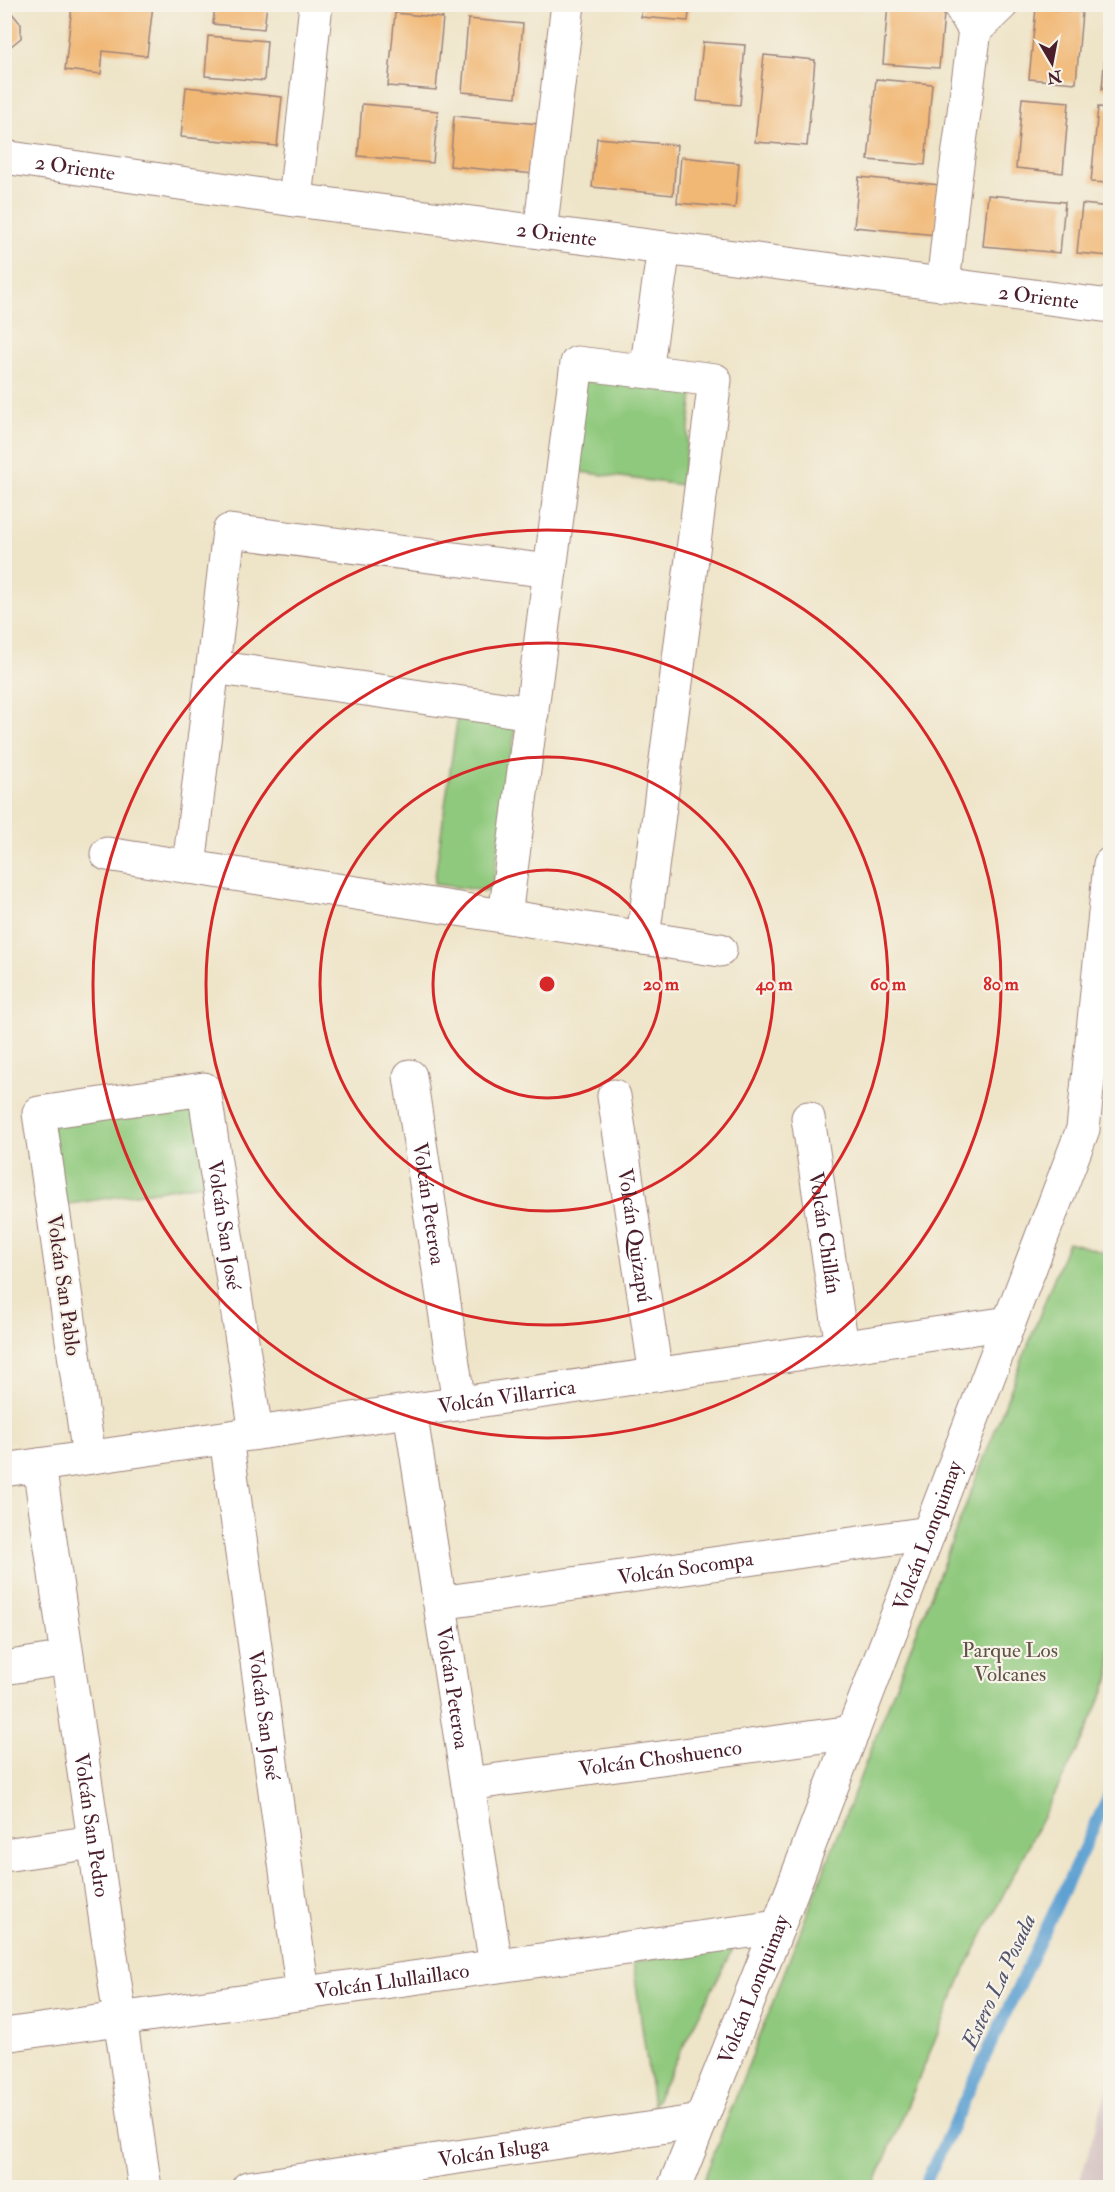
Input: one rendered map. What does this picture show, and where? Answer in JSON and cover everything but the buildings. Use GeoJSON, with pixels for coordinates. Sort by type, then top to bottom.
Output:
{"type":"FeatureCollection","features":[{"type":"Feature","properties":{"kind":"street"},"geometry":{"type":"LineString","coordinates":[[295,200],[316,4]]}},
{"type":"Feature","properties":{"kind":"street"},"geometry":{"type":"LineString","coordinates":[[540,232],[568,4]]}},
{"type":"Feature","properties":{"kind":"street"},"geometry":{"type":"LineString","coordinates":[[943,285],[967,17],[1002,4]]}},
{"type":"Feature","properties":{"kind":"street","name":"2 Oriente"},"geometry":{"type":"LineString","coordinates":[[4,157],[295,200],[1110,306]]}},
{"type":"Feature","properties":{"kind":"street"},"geometry":{"type":"LineString","coordinates":[[646,371],[664,248]]}},
{"type":"Feature","properties":{"kind":"street"},"geometry":{"type":"LineString","coordinates":[[505,916],[577,363],[715,380],[643,938]]}},
{"type":"Feature","properties":{"kind":"street"},"geometry":{"type":"LineString","coordinates":[[189,867],[229,531],[550,571]]}},
{"type":"Feature","properties":{"kind":"street"},"geometry":{"type":"LineString","coordinates":[[213,667],[532,713]]}},
{"type":"Feature","properties":{"kind":"street"},"geometry":{"type":"LineString","coordinates":[[106,854],[720,950]]}},
{"type":"Feature","properties":{"kind":"street","name":"Volcán Lonquimay"},"geometry":{"type":"LineString","coordinates":[[674,2187],[778,1927],[1083,1129],[1110,864]]}},
{"type":"Feature","properties":{"kind":"street","name":"Volcán Peteroa"},"geometry":{"type":"LineString","coordinates":[[410,1076],[459,1404]]}},
{"type":"Feature","properties":{"kind":"street","name":"Volcán San José"},"geometry":{"type":"LineString","coordinates":[[39,1113],[204,1089],[303,1993]]}},
{"type":"Feature","properties":{"kind":"street","name":"Volcán Quizapú"},"geometry":{"type":"LineString","coordinates":[[614,1096],[656,1375]]}},
{"type":"Feature","properties":{"kind":"street","name":"Volcán San Pablo"},"geometry":{"type":"LineString","coordinates":[[39,1113],[89,1457]]}},
{"type":"Feature","properties":{"kind":"street","name":"Volcán Chillán"},"geometry":{"type":"LineString","coordinates":[[808,1118],[842,1347]]}},
{"type":"Feature","properties":{"kind":"street","name":"Volcán Villarrica"},"geometry":{"type":"LineString","coordinates":[[4,1470],[1009,1323]]}},
{"type":"Feature","properties":{"kind":"street","name":"Volcán Peteroa"},"geometry":{"type":"LineString","coordinates":[[410,1411],[496,1966]]}},
{"type":"Feature","properties":{"kind":"street","name":"Volcán San Pedro"},"geometry":{"type":"LineString","coordinates":[[39,1465],[145,2187]]}},
{"type":"Feature","properties":{"kind":"street","name":"Volcán Socompa"},"geometry":{"type":"LineString","coordinates":[[440,1603],[929,1533]]}},
{"type":"Feature","properties":{"kind":"street"},"geometry":{"type":"LineString","coordinates":[[4,1668],[67,1658]]}},
{"type":"Feature","properties":{"kind":"street","name":"Volcán Choshuenco"},"geometry":{"type":"LineString","coordinates":[[468,1784],[853,1732]]}},
{"type":"Feature","properties":{"kind":"street"},"geometry":{"type":"LineString","coordinates":[[4,1855],[94,1842]]}},
{"type":"Feature","properties":{"kind":"street","name":"Volcán Llullaillaco"},"geometry":{"type":"LineString","coordinates":[[4,2035],[778,1927]]}},
{"type":"Feature","properties":{"kind":"street","name":"Volcán Isluga"},"geometry":{"type":"LineString","coordinates":[[248,2187],[701,2121]]}},
{"type":"Feature","properties":{"kind":"shaded area"},"geometry":{"type":"Polygon","coordinates":[[[1110,2079],[1110,2187],[1078,2187],[1110,2079]]]}},
{"type":"Feature","properties":{"kind":"green space"},"geometry":{"type":"Polygon","coordinates":[[[584,380],[693,394],[682,485],[573,471],[584,380]]]}},
{"type":"Feature","properties":{"kind":"green space"},"geometry":{"type":"Polygon","coordinates":[[[458,714],[516,723],[492,892],[434,884],[458,714]]]}},
{"type":"Feature","properties":{"kind":"green space"},"geometry":{"type":"Polygon","coordinates":[[[194,1100],[207,1183],[63,1205],[51,1122],[194,1100]]]}},
{"type":"Feature","properties":{"kind":"green space","name":"Parque Los Volcanes"},"geometry":{"type":"Polygon","coordinates":[[[1068,1242],[1110,1254],[1110,1677],[1083,1739],[965,1969],[873,2187],[701,2187],[1068,1242]]]}},
{"type":"Feature","properties":{"kind":"green space"},"geometry":{"type":"Polygon","coordinates":[[[733,1948],[653,2106],[633,1962],[733,1948]]]}},
{"type":"Feature","properties":{"kind":"waterway","name":"Estero La Posada"},"geometry":{"type":"LineString","coordinates":[[923,2188],[1110,1793]]}}]}
